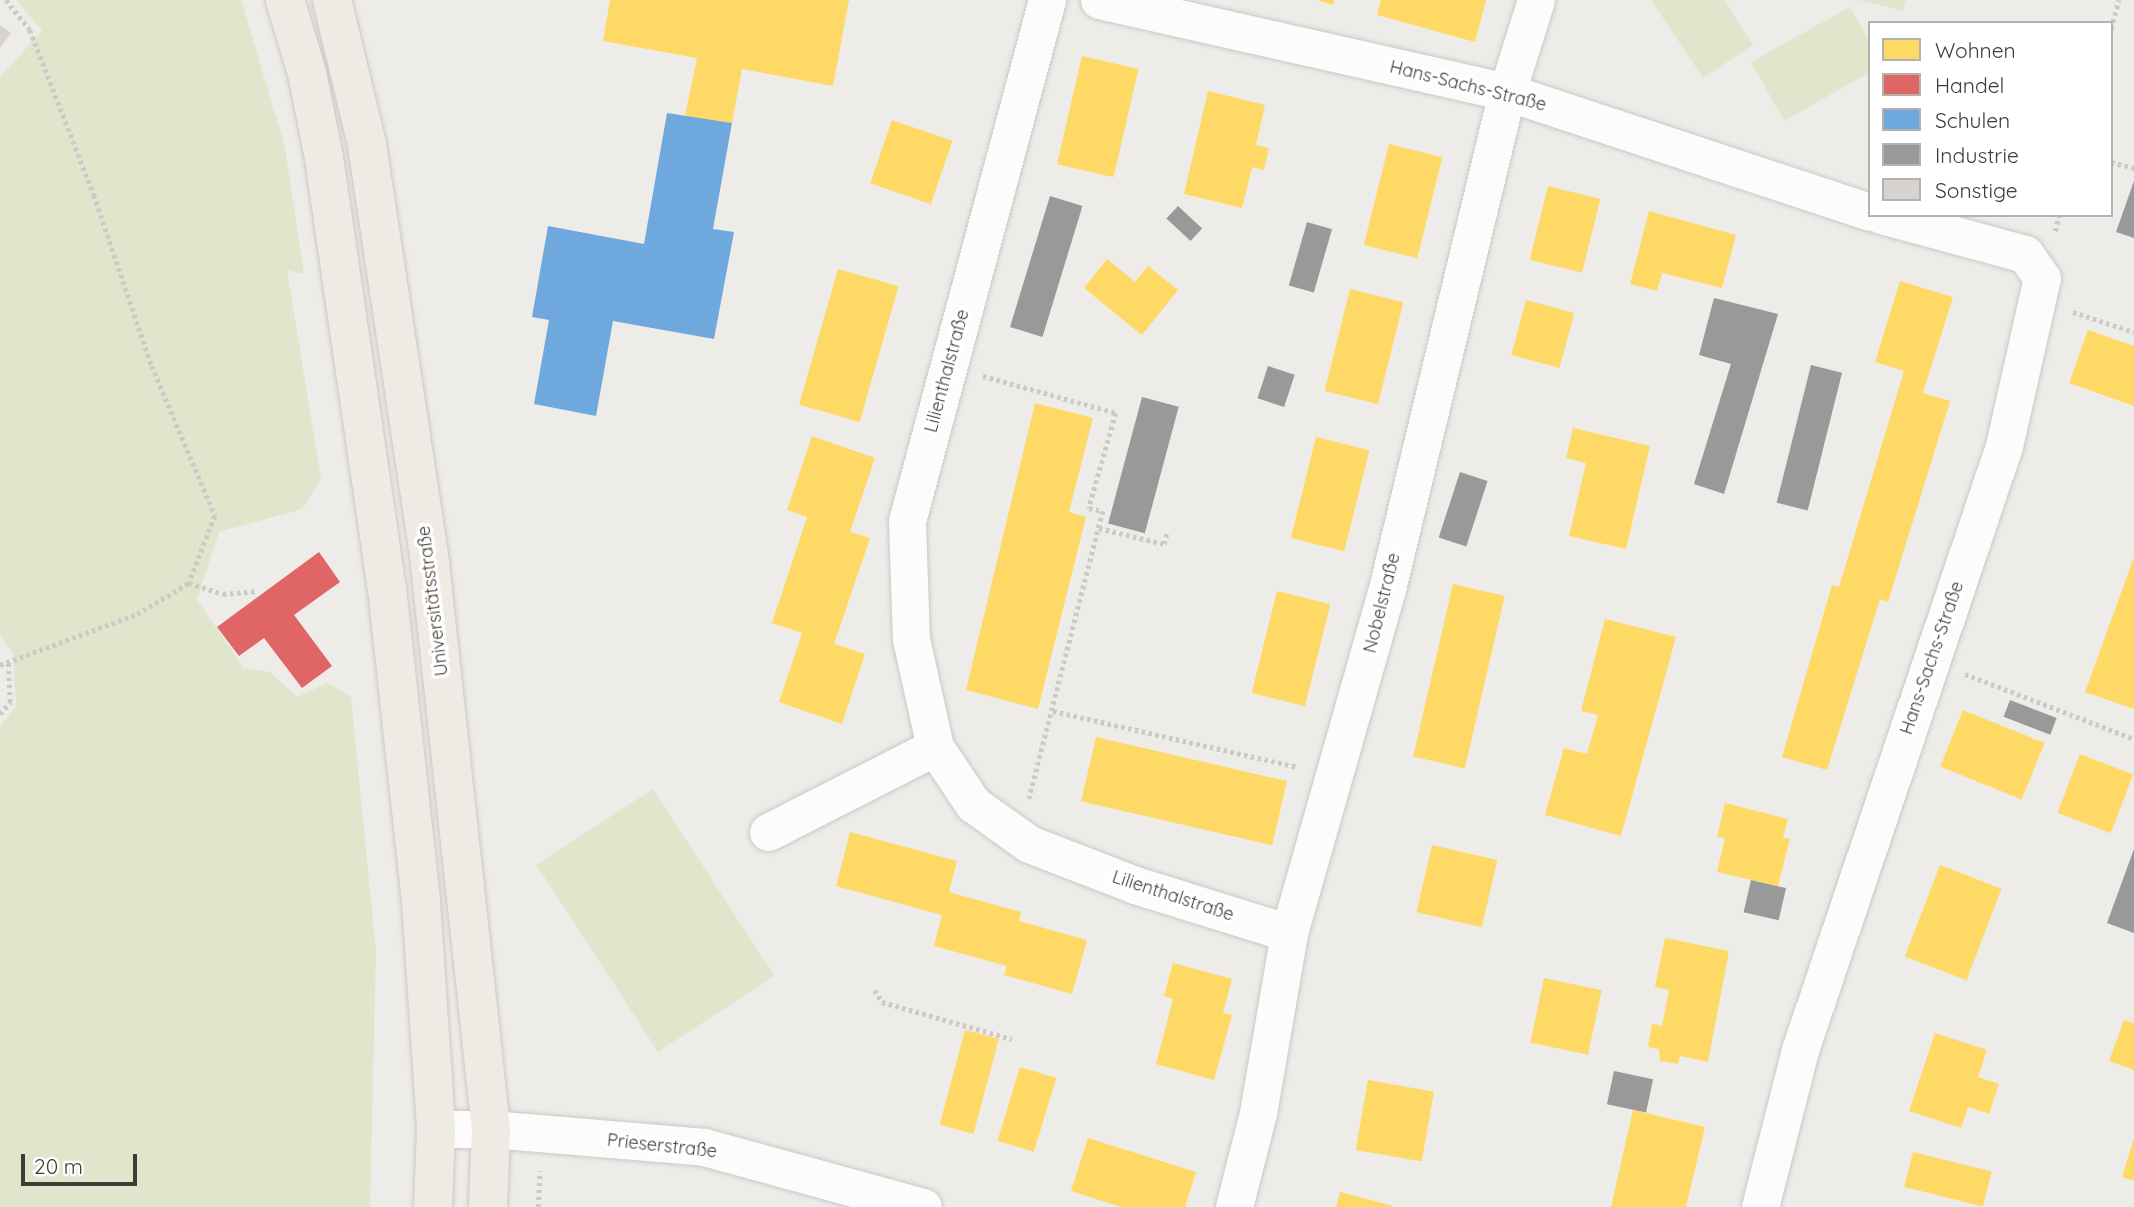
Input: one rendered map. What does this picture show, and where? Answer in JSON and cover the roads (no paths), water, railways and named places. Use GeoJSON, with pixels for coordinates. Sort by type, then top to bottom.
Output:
{"type":"FeatureCollection","features":[{"type":"Feature","properties":{"kind":"main road"},"geometry":{"type":"LineString","coordinates":[[285,0],[307,73],[324,158],[387,588],[421,901],[436,1129],[433,1207]]}},
{"type":"Feature","properties":{"kind":"main road","name":"Universitätsstraße"},"geometry":{"type":"LineString","coordinates":[[332,0],[367,145],[430,564],[491,1129],[488,1207]]}},
{"type":"Feature","properties":{"kind":"street","name":"Lilienthalstraße"},"geometry":{"type":"LineString","coordinates":[[1047,0],[907,521],[911,639],[935,747],[973,804],[1018,838],[1135,885],[1289,933]]}},
{"type":"Feature","properties":{"kind":"street","name":"Hans-Sachs-Straße"},"geometry":{"type":"LineString","coordinates":[[1099,0],[1507,92],[1868,211]]}},
{"type":"Feature","properties":{"kind":"street","name":"Nobelstraße"},"geometry":{"type":"LineString","coordinates":[[1234,1207],[1258,1112],[1289,933],[1337,776],[1507,92],[1536,0]]}},
{"type":"Feature","properties":{"kind":"street","name":"Hans-Sachs-Straße"},"geometry":{"type":"LineString","coordinates":[[1760,1207],[1800,1050],[2004,446],[2039,301],[2042,278],[2025,254],[1888,217]]}},
{"type":"Feature","properties":{"kind":"street"},"geometry":{"type":"LineString","coordinates":[[768,832],[935,747]]}},
{"type":"Feature","properties":{"kind":"street","name":"Prieserstraße"},"geometry":{"type":"LineString","coordinates":[[436,1129],[491,1129],[704,1147],[923,1207]]}}]}
